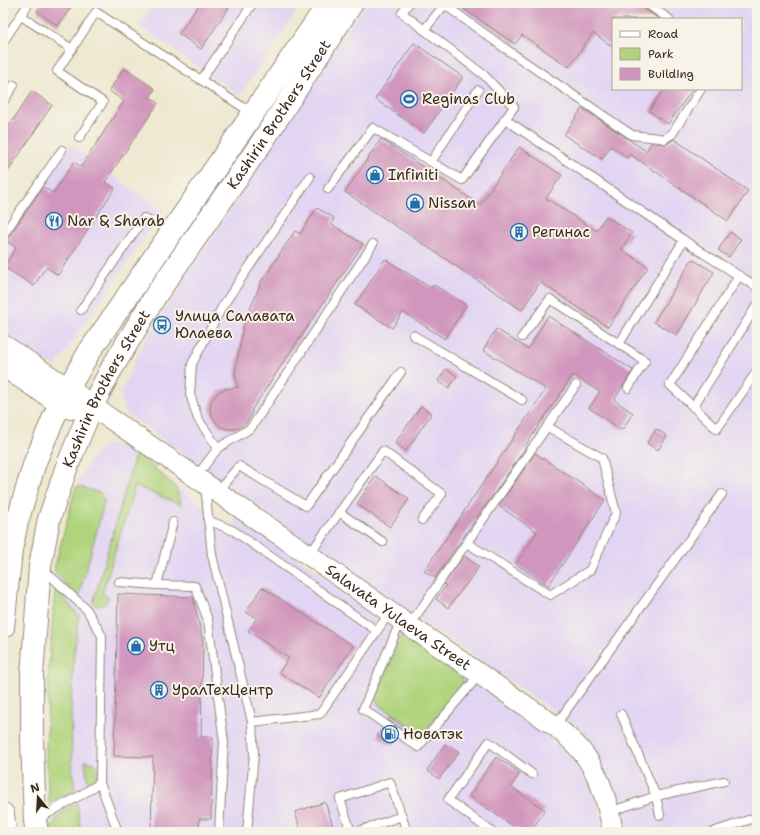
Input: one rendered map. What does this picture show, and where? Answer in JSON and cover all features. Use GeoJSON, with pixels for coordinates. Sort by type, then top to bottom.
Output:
{"type":"FeatureCollection","features":[{"type":"Feature","properties":{"kind":"main road","name":"Kashirin Brothers Street"},"geometry":{"type":"LineString","coordinates":[[3,627],[11,550],[17,522],[35,462],[64,396],[89,352],[329,3]]}},
{"type":"Feature","properties":{"kind":"main road","name":"Kashirin Brothers Street"},"geometry":{"type":"LineString","coordinates":[[36,826],[32,740],[32,675],[40,566],[49,519],[66,469],[90,411],[112,368],[156,295],[262,142],[352,3]]}},
{"type":"Feature","properties":{"kind":"main road"},"geometry":{"type":"LineString","coordinates":[[190,206],[209,219]]}},
{"type":"Feature","properties":{"kind":"main road","name":"Salavata Yulaeva Street"},"geometry":{"type":"LineString","coordinates":[[3,346],[64,396]]}},
{"type":"Feature","properties":{"kind":"main road","name":"Salavata Yulaeva Street"},"geometry":{"type":"LineString","coordinates":[[3,365],[90,411]]}},
{"type":"Feature","properties":{"kind":"main road"},"geometry":{"type":"LineString","coordinates":[[3,814],[5,832]]}},
{"type":"Feature","properties":{"kind":"street","name":"Salavata Yulaeva Street"},"geometry":{"type":"LineString","coordinates":[[90,411],[138,437],[555,726],[577,746],[592,767],[607,800],[613,832]]}},
{"type":"Feature","properties":{"kind":"lane"},"geometry":{"type":"LineString","coordinates":[[201,80],[253,3]]}},
{"type":"Feature","properties":{"kind":"lane"},"geometry":{"type":"LineString","coordinates":[[328,189],[373,128],[462,180],[514,107],[484,75],[404,14],[409,3]]}},
{"type":"Feature","properties":{"kind":"lane"},"geometry":{"type":"LineString","coordinates":[[646,3],[668,18]]}},
{"type":"Feature","properties":{"kind":"lane"},"geometry":{"type":"LineString","coordinates":[[424,30],[445,4],[504,47],[632,135],[659,138],[664,140],[672,134],[700,90]]}},
{"type":"Feature","properties":{"kind":"lane"},"geometry":{"type":"LineString","coordinates":[[3,42],[21,16],[25,5]]}},
{"type":"Feature","properties":{"kind":"lane"},"geometry":{"type":"LineString","coordinates":[[79,138],[103,102],[56,72],[96,12],[253,113]]}},
{"type":"Feature","properties":{"kind":"lane"},"geometry":{"type":"LineString","coordinates":[[21,16],[72,49]]}},
{"type":"Feature","properties":{"kind":"lane"},"geometry":{"type":"LineString","coordinates":[[3,102],[14,85]]}},
{"type":"Feature","properties":{"kind":"lane"},"geometry":{"type":"LineString","coordinates":[[431,162],[478,90]]}},
{"type":"Feature","properties":{"kind":"lane"},"geometry":{"type":"LineString","coordinates":[[505,119],[684,240],[757,287]]}},
{"type":"Feature","properties":{"kind":"lane"},"geometry":{"type":"LineString","coordinates":[[3,235],[62,150]]}},
{"type":"Feature","properties":{"kind":"lane"},"geometry":{"type":"LineString","coordinates":[[218,448],[198,419],[190,394],[192,364],[222,307],[310,177]]}},
{"type":"Feature","properties":{"kind":"lane"},"geometry":{"type":"LineString","coordinates":[[81,310],[144,218],[174,229]]}},
{"type":"Feature","properties":{"kind":"lane"},"geometry":{"type":"LineString","coordinates":[[619,344],[684,240]]}},
{"type":"Feature","properties":{"kind":"lane"},"geometry":{"type":"LineString","coordinates":[[247,832],[254,754],[252,722],[212,555],[206,484],[218,448],[251,428],[373,244]]}},
{"type":"Feature","properties":{"kind":"lane"},"geometry":{"type":"LineString","coordinates":[[739,276],[670,385],[717,429],[757,371]]}},
{"type":"Feature","properties":{"kind":"lane"},"geometry":{"type":"LineString","coordinates":[[522,337],[550,299],[645,360],[628,388]]}},
{"type":"Feature","properties":{"kind":"lane"},"geometry":{"type":"LineString","coordinates":[[693,407],[757,305]]}},
{"type":"Feature","properties":{"kind":"lane"},"geometry":{"type":"LineString","coordinates":[[413,335],[522,400]]}},
{"type":"Feature","properties":{"kind":"lane"},"geometry":{"type":"LineString","coordinates":[[206,484],[239,466],[306,506],[401,372]]}},
{"type":"Feature","properties":{"kind":"lane"},"geometry":{"type":"LineString","coordinates":[[480,674],[418,747],[363,709],[400,620],[467,543],[576,385]]}},
{"type":"Feature","properties":{"kind":"lane"},"geometry":{"type":"LineString","coordinates":[[467,543],[550,595],[590,570],[616,513],[602,458],[548,427]]}},
{"type":"Feature","properties":{"kind":"lane"},"geometry":{"type":"LineString","coordinates":[[309,555],[383,451],[442,494],[422,520]]}},
{"type":"Feature","properties":{"kind":"lane"},"geometry":{"type":"LineString","coordinates":[[555,726],[722,494]]}},
{"type":"Feature","properties":{"kind":"lane"},"geometry":{"type":"LineString","coordinates":[[339,512],[383,542]]}},
{"type":"Feature","properties":{"kind":"lane"},"geometry":{"type":"LineString","coordinates":[[208,520],[234,531],[377,631]]}},
{"type":"Feature","properties":{"kind":"lane"},"geometry":{"type":"LineString","coordinates":[[157,585],[173,522]]}},
{"type":"Feature","properties":{"kind":"lane"},"geometry":{"type":"LineString","coordinates":[[40,566],[87,610],[102,636],[100,783],[118,832]]}},
{"type":"Feature","properties":{"kind":"lane"},"geometry":{"type":"LineString","coordinates":[[119,582],[195,586],[208,620],[224,742],[220,832]]}},
{"type":"Feature","properties":{"kind":"lane"},"geometry":{"type":"LineString","coordinates":[[252,722],[320,714],[377,631],[400,620]]}},
{"type":"Feature","properties":{"kind":"lane"},"geometry":{"type":"LineString","coordinates":[[621,714],[656,796],[660,815]]}},
{"type":"Feature","properties":{"kind":"lane"},"geometry":{"type":"LineString","coordinates":[[492,832],[448,800],[489,742],[532,774]]}},
{"type":"Feature","properties":{"kind":"lane"},"geometry":{"type":"LineString","coordinates":[[609,812],[656,796],[724,781]]}},
{"type":"Feature","properties":{"kind":"lane"},"geometry":{"type":"LineString","coordinates":[[352,832],[340,799],[390,782],[407,832]]}},
{"type":"Feature","properties":{"kind":"lane"},"geometry":{"type":"LineString","coordinates":[[36,826],[100,783]]}},
{"type":"Feature","properties":{"kind":"lane"},"geometry":{"type":"LineString","coordinates":[[356,832],[402,816]]}},
{"type":"Feature","properties":{"kind":"lane"},"geometry":{"type":"LineString","coordinates":[[713,832],[757,817]]}},
{"type":"Feature","properties":{"kind":"shaded area"},"geometry":{"type":"Polygon","coordinates":[[[155,3],[302,3],[240,96],[139,26],[155,3]]]}},
{"type":"Feature","properties":{"kind":"shaded area"},"geometry":{"type":"Polygon","coordinates":[[[365,3],[757,3],[757,831],[621,832],[607,776],[594,750],[578,731],[562,716],[401,607],[126,413],[121,399],[124,385],[146,339],[365,3]]]}},
{"type":"Feature","properties":{"kind":"shaded area"},"geometry":{"type":"Polygon","coordinates":[[[69,145],[163,210],[55,367],[3,331],[3,239],[69,145]]]}},
{"type":"Feature","properties":{"kind":"shaded area"},"geometry":{"type":"Polygon","coordinates":[[[109,444],[136,452],[175,486],[232,526],[238,516],[544,731],[577,765],[592,788],[600,811],[604,832],[52,832],[46,751],[49,662],[55,588],[54,570],[75,490],[81,476],[96,451],[109,444]]]}},
{"type":"Feature","properties":{"kind":"green space"},"geometry":{"type":"Polygon","coordinates":[[[136,452],[175,486],[182,505],[135,486],[102,594],[109,598],[104,605],[96,606],[93,603],[136,452]]]}},
{"type":"Feature","properties":{"kind":"green space"},"geometry":{"type":"Polygon","coordinates":[[[77,486],[100,493],[104,500],[78,599],[54,570],[77,486]]]}},
{"type":"Feature","properties":{"kind":"green space"},"geometry":{"type":"Polygon","coordinates":[[[55,588],[79,616],[74,653],[71,707],[72,763],[75,790],[49,804],[46,751],[49,662],[55,588]]]}},
{"type":"Feature","properties":{"kind":"green space"},"geometry":{"type":"Polygon","coordinates":[[[402,636],[407,637],[460,674],[463,680],[463,686],[427,728],[422,731],[417,730],[378,704],[376,697],[402,636]]]}},
{"type":"Feature","properties":{"kind":"green space"},"geometry":{"type":"Polygon","coordinates":[[[85,761],[94,763],[98,766],[96,779],[88,785],[85,761]]]}},
{"type":"Feature","properties":{"kind":"green space"},"geometry":{"type":"Polygon","coordinates":[[[77,803],[81,832],[52,832],[51,828],[60,814],[77,803]]]}},
{"type":"Feature","properties":{"kind":"building"},"geometry":{"type":"Polygon","coordinates":[[[42,3],[74,3],[58,26],[37,11],[42,3]]]}},
{"type":"Feature","properties":{"kind":"building"},"geometry":{"type":"Polygon","coordinates":[[[200,3],[232,3],[201,49],[179,34],[200,3]]]}},
{"type":"Feature","properties":{"kind":"building"},"geometry":{"type":"Polygon","coordinates":[[[455,3],[641,3],[643,8],[658,18],[612,18],[612,46],[593,33],[569,67],[522,35],[515,44],[455,3]]]}},
{"type":"Feature","properties":{"kind":"building"},"geometry":{"type":"Polygon","coordinates":[[[414,43],[463,77],[424,133],[375,99],[414,43]]]}},
{"type":"Feature","properties":{"kind":"building"},"geometry":{"type":"Polygon","coordinates":[[[124,68],[155,89],[150,97],[158,103],[105,182],[115,188],[58,275],[46,267],[34,286],[4,267],[16,248],[5,240],[8,238],[43,187],[53,193],[74,162],[81,167],[124,101],[109,91],[124,68]]]}},
{"type":"Feature","properties":{"kind":"building"},"geometry":{"type":"Polygon","coordinates":[[[663,90],[692,90],[668,124],[649,111],[663,90]]]}},
{"type":"Feature","properties":{"kind":"building"},"geometry":{"type":"Polygon","coordinates":[[[32,91],[52,105],[3,179],[3,135],[32,91]]]}},
{"type":"Feature","properties":{"kind":"building"},"geometry":{"type":"Polygon","coordinates":[[[582,108],[646,151],[651,143],[667,144],[674,139],[748,191],[728,221],[630,154],[628,158],[611,146],[602,159],[564,135],[582,108]]]}},
{"type":"Feature","properties":{"kind":"building","name":"Регинас"},"geometry":{"type":"Polygon","coordinates":[[[381,139],[480,205],[519,147],[562,175],[546,198],[596,231],[606,216],[632,233],[621,249],[648,267],[608,327],[540,282],[522,310],[345,192],[381,139]]]}},
{"type":"Feature","properties":{"kind":"building"},"geometry":{"type":"Polygon","coordinates":[[[317,208],[334,218],[331,224],[363,244],[252,409],[251,415],[247,422],[235,429],[221,427],[212,416],[210,409],[211,402],[219,392],[225,389],[238,387],[235,374],[243,327],[261,282],[295,231],[300,234],[317,208]]]}},
{"type":"Feature","properties":{"kind":"building"},"geometry":{"type":"Polygon","coordinates":[[[730,232],[741,239],[729,257],[718,250],[730,232]]]}},
{"type":"Feature","properties":{"kind":"building"},"geometry":{"type":"Polygon","coordinates":[[[385,259],[431,288],[434,285],[466,305],[445,339],[403,312],[392,328],[355,305],[385,259]]]}},
{"type":"Feature","properties":{"kind":"building"},"geometry":{"type":"Polygon","coordinates":[[[692,259],[714,272],[677,335],[654,322],[692,259]]]}},
{"type":"Feature","properties":{"kind":"building"},"geometry":{"type":"Polygon","coordinates":[[[548,316],[633,370],[614,400],[633,413],[622,430],[589,408],[600,392],[573,375],[490,500],[435,578],[424,571],[546,389],[483,350],[496,329],[528,349],[548,316]]]}},
{"type":"Feature","properties":{"kind":"building"},"geometry":{"type":"Polygon","coordinates":[[[446,369],[457,376],[449,388],[438,381],[446,369]]]}},
{"type":"Feature","properties":{"kind":"building"},"geometry":{"type":"Polygon","coordinates":[[[421,406],[431,414],[406,451],[395,443],[421,406]]]}},
{"type":"Feature","properties":{"kind":"building"},"geometry":{"type":"Polygon","coordinates":[[[656,429],[667,436],[658,450],[647,443],[656,429]]]}},
{"type":"Feature","properties":{"kind":"building"},"geometry":{"type":"Polygon","coordinates":[[[535,453],[605,500],[548,586],[516,564],[537,532],[499,506],[535,453]]]}},
{"type":"Feature","properties":{"kind":"building"},"geometry":{"type":"Polygon","coordinates":[[[376,476],[409,499],[390,527],[357,504],[376,476]]]}},
{"type":"Feature","properties":{"kind":"building"},"geometry":{"type":"Polygon","coordinates":[[[464,556],[479,567],[448,608],[436,599],[446,586],[444,584],[464,556]]]}},
{"type":"Feature","properties":{"kind":"building"},"geometry":{"type":"Polygon","coordinates":[[[262,587],[353,646],[319,698],[279,672],[289,658],[248,631],[257,618],[246,612],[262,587]]]}},
{"type":"Feature","properties":{"kind":"building","name":"УралТехЦентр"},"geometry":{"type":"Polygon","coordinates":[[[118,594],[193,597],[203,642],[201,737],[213,737],[211,819],[199,819],[199,832],[151,832],[153,757],[114,756],[118,594]]]}},
{"type":"Feature","properties":{"kind":"building"},"geometry":{"type":"Polygon","coordinates":[[[390,718],[404,727],[402,729],[388,720],[390,718]]]}},
{"type":"Feature","properties":{"kind":"building"},"geometry":{"type":"Polygon","coordinates":[[[382,729],[396,738],[391,745],[377,736],[382,729]]]}},
{"type":"Feature","properties":{"kind":"building"},"geometry":{"type":"Polygon","coordinates":[[[445,744],[459,752],[439,779],[427,770],[445,744]]]}},
{"type":"Feature","properties":{"kind":"building"},"geometry":{"type":"Polygon","coordinates":[[[496,757],[520,773],[511,787],[545,810],[530,832],[522,832],[469,796],[496,757]]]}},
{"type":"Feature","properties":{"kind":"building"},"geometry":{"type":"Polygon","coordinates":[[[325,802],[335,832],[301,832],[295,812],[325,802]]]}},
{"type":"Feature","properties":{"kind":"place","name":"Reginas Club"},"geometry":{"type":"Point","coordinates":[409,99]}},
{"type":"Feature","properties":{"kind":"place","name":"Infiniti"},"geometry":{"type":"Point","coordinates":[375,175]}},
{"type":"Feature","properties":{"kind":"place","name":"Nissan"},"geometry":{"type":"Point","coordinates":[415,203]}},
{"type":"Feature","properties":{"kind":"place","name":"Nar & Sharab"},"geometry":{"type":"Point","coordinates":[54,221]}},
{"type":"Feature","properties":{"kind":"place","name":"Регинас"},"geometry":{"type":"Point","coordinates":[519,232]}},
{"type":"Feature","properties":{"kind":"place","name":"Улица Салавата Юлаева"},"geometry":{"type":"Point","coordinates":[162,325]}},
{"type":"Feature","properties":{"kind":"place","name":"Утц"},"geometry":{"type":"Point","coordinates":[136,646]}},
{"type":"Feature","properties":{"kind":"place","name":"УралТехЦентр"},"geometry":{"type":"Point","coordinates":[159,690]}},
{"type":"Feature","properties":{"kind":"place","name":"Новатэк"},"geometry":{"type":"Point","coordinates":[390,734]}}]}
